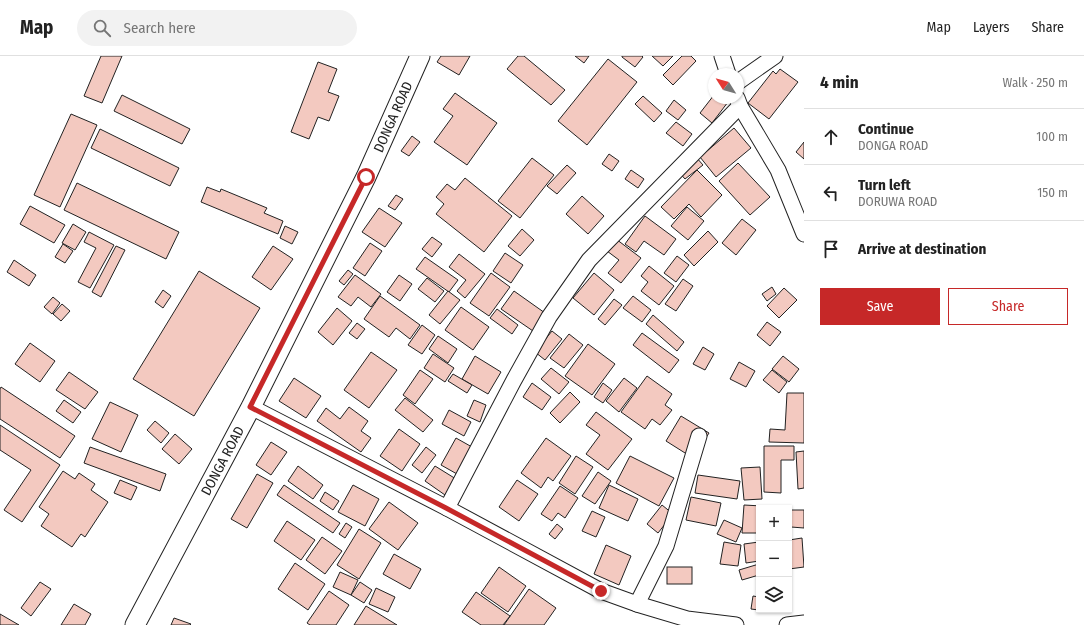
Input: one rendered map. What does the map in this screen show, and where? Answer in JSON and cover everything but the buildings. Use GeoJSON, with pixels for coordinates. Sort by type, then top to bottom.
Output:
{"type":"FeatureCollection","features":[{"type":"Feature","properties":{"kind":"street","name":"DONGA ROAD"},"geometry":{"type":"LineString","coordinates":[[135,625],[250,407],[366,177],[420,56]]}},
{"type":"Feature","properties":{"kind":"street"},"geometry":{"type":"LineString","coordinates":[[722,56],[726,68]]}},
{"type":"Feature","properties":{"kind":"street"},"geometry":{"type":"LineString","coordinates":[[744,78],[775,56]]}},
{"type":"Feature","properties":{"kind":"street"},"geometry":{"type":"LineString","coordinates":[[446,508],[549,317],[589,260],[736,104]]}},
{"type":"Feature","properties":{"kind":"street"},"geometry":{"type":"LineString","coordinates":[[739,104],[778,170],[804,234]]}},
{"type":"Feature","properties":{"kind":"street"},"geometry":{"type":"LineString","coordinates":[[250,407],[446,508],[601,591],[637,604],[687,619],[736,625]]}},
{"type":"Feature","properties":{"kind":"street"},"geometry":{"type":"LineString","coordinates":[[637,604],[666,546],[699,436]]}},
{"type":"Feature","properties":{"kind":"street"},"geometry":{"type":"LineString","coordinates":[[787,625],[804,623]]}},
{"type":"Feature","properties":{"kind":"route"},"geometry":{"type":"LineString","coordinates":[[366,177],[250,407],[446,508],[601,591]]}}]}
